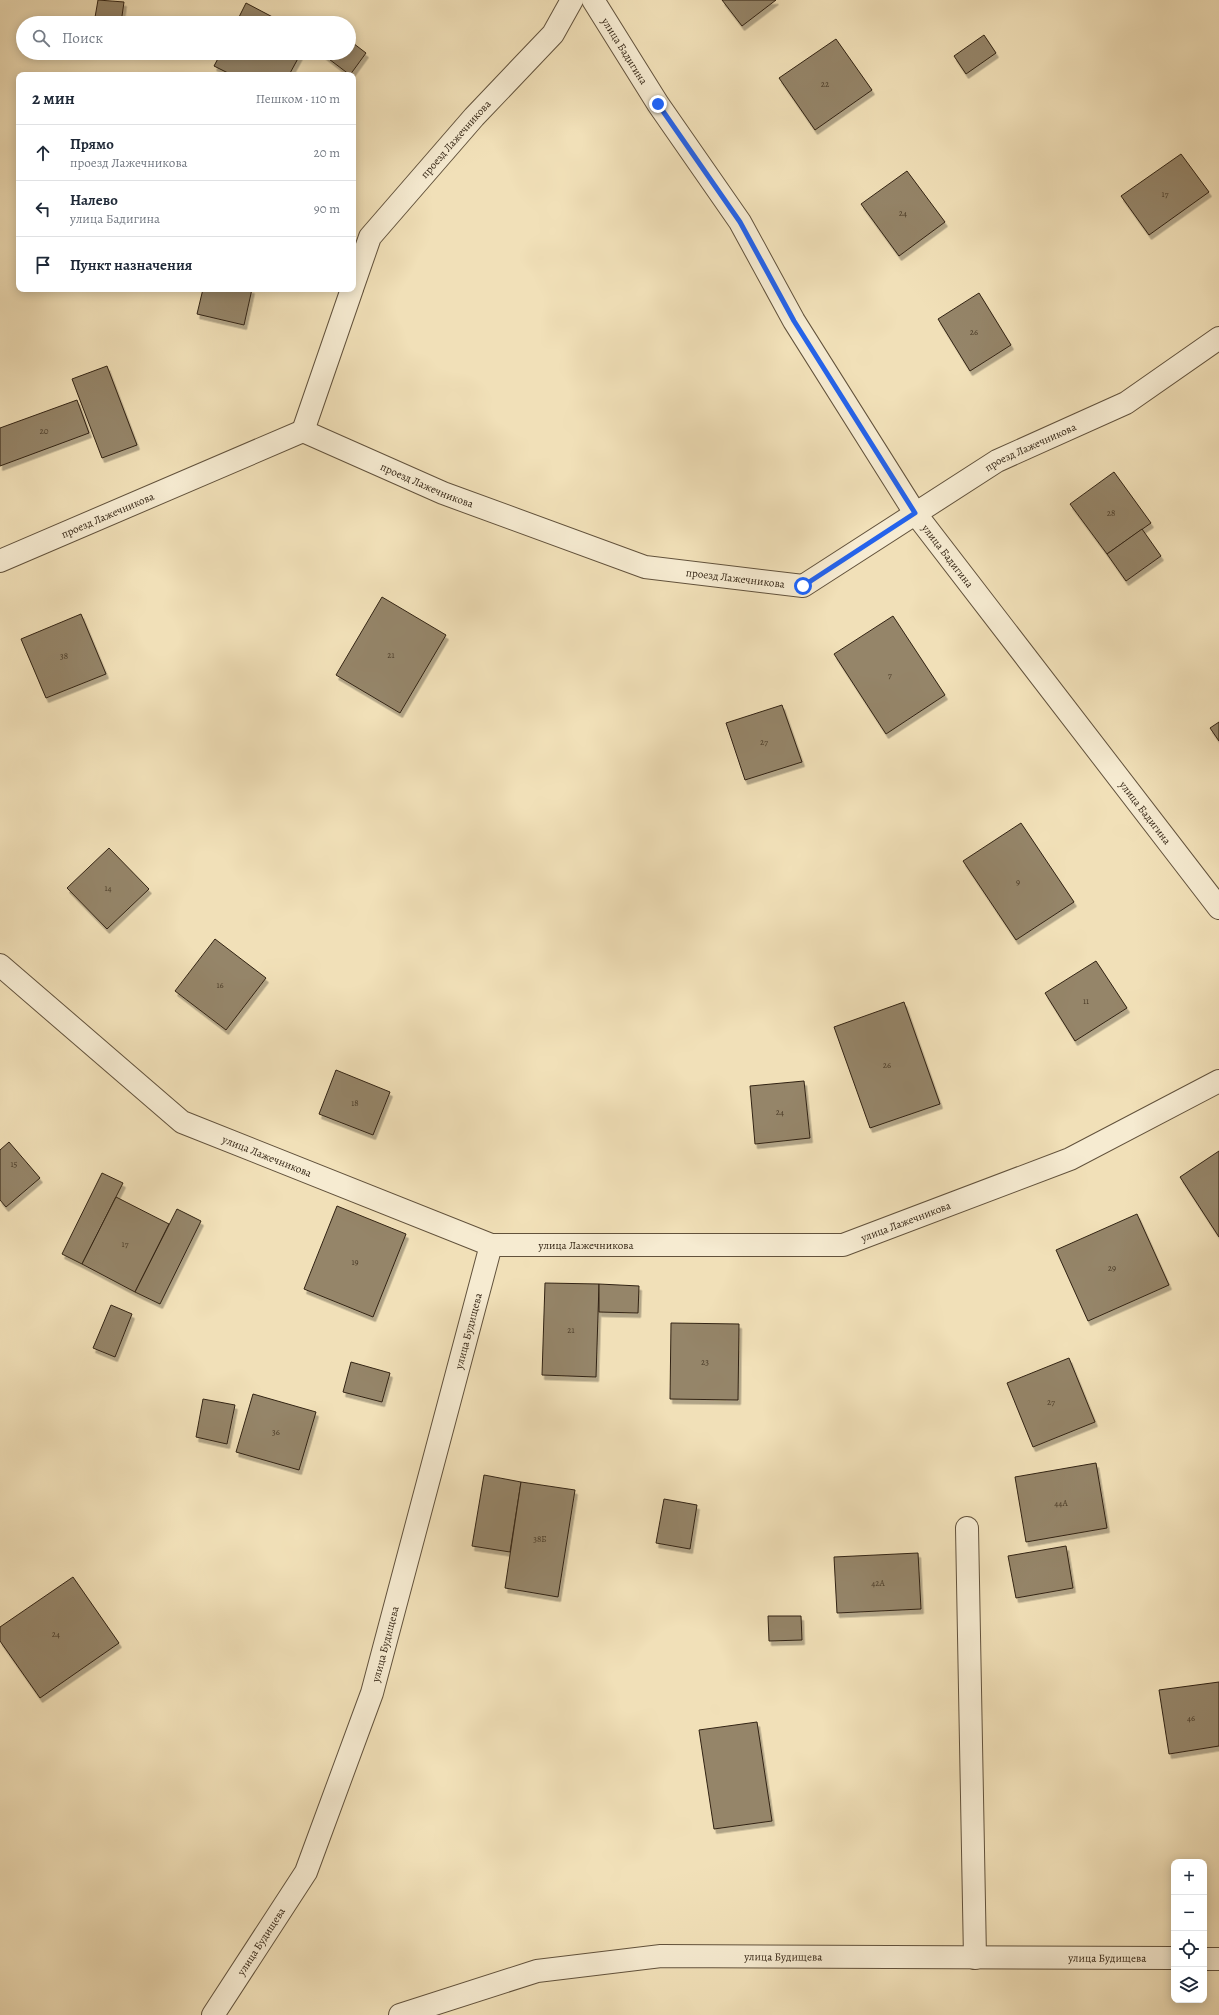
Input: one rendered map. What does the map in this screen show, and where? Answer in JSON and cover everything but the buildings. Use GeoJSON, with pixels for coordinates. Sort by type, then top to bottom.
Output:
{"type":"FeatureCollection","features":[{"type":"Feature","properties":{"kind":"street","name":"проезд Лажечникова"},"geometry":{"type":"LineString","coordinates":[[356,279],[370,238],[474,117],[552,34],[572,0]]}},
{"type":"Feature","properties":{"kind":"street","name":"улица Бадигина"},"geometry":{"type":"LineString","coordinates":[[593,0],[658,104],[740,222],[794,321],[915,513],[1219,908]]}},
{"type":"Feature","properties":{"kind":"street","name":"проезд Лажечникова"},"geometry":{"type":"LineString","coordinates":[[304,431],[352,292]]}},
{"type":"Feature","properties":{"kind":"street","name":"проезд Лажечникова"},"geometry":{"type":"LineString","coordinates":[[0,562],[304,431],[443,493],[645,567],[803,586],[996,461],[1126,403],[1219,338]]}},
{"type":"Feature","properties":{"kind":"street","name":"улица Лажечникова"},"geometry":{"type":"LineString","coordinates":[[0,965],[182,1122],[491,1245],[843,1245],[1070,1159],[1219,1081]]}},
{"type":"Feature","properties":{"kind":"street","name":"улица Будищева"},"geometry":{"type":"LineString","coordinates":[[213,2015],[306,1872],[372,1693],[491,1245]]}},
{"type":"Feature","properties":{"kind":"street"},"geometry":{"type":"LineString","coordinates":[[967,1528],[975,1958]]}},
{"type":"Feature","properties":{"kind":"street","name":"улица Будищева"},"geometry":{"type":"LineString","coordinates":[[400,2015],[537,1971],[661,1956],[1171,1958]]}},
{"type":"Feature","properties":{"kind":"street"},"geometry":{"type":"LineString","coordinates":[[1207,1958],[1219,1959]]}},
{"type":"Feature","properties":{"kind":"route"},"geometry":{"type":"LineString","coordinates":[[658,104],[740,222],[794,321],[915,513],[803,586]]}}]}
